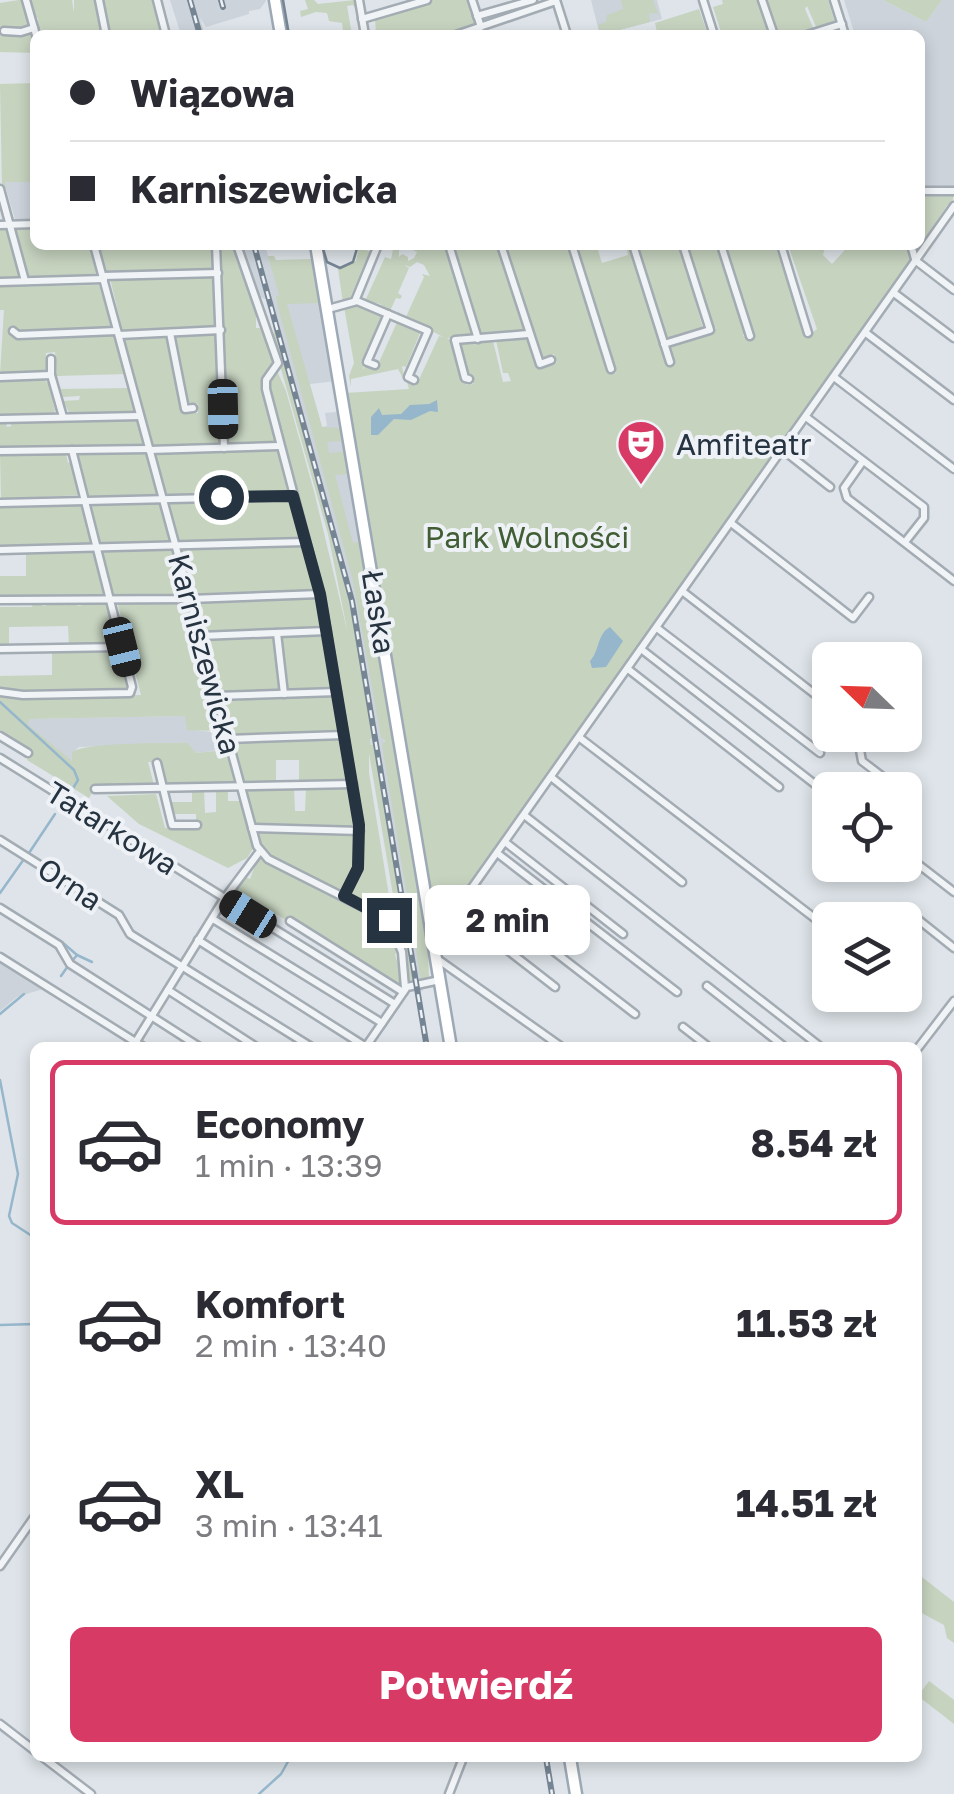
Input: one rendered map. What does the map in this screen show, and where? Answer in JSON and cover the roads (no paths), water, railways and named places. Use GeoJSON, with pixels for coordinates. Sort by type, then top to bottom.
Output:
{"type":"FeatureCollection","features":[{"type":"Feature","properties":{"kind":"main road"},"geometry":{"type":"LineString","coordinates":[[275,0],[280,30]]}},
{"type":"Feature","properties":{"kind":"main road","name":"Łaska"},"geometry":{"type":"LineString","coordinates":[[317,250],[451,1042]]}},
{"type":"Feature","properties":{"kind":"main road"},"geometry":{"type":"LineString","coordinates":[[571,1762],[576,1794]]}},
{"type":"Feature","properties":{"kind":"street"},"geometry":{"type":"LineString","coordinates":[[26,0],[34,30]]}},
{"type":"Feature","properties":{"kind":"street"},"geometry":{"type":"LineString","coordinates":[[99,0],[105,30]]}},
{"type":"Feature","properties":{"kind":"street"},"geometry":{"type":"LineString","coordinates":[[156,0],[165,30]]}},
{"type":"Feature","properties":{"kind":"street"},"geometry":{"type":"LineString","coordinates":[[359,0],[364,30]]}},
{"type":"Feature","properties":{"kind":"street"},"geometry":{"type":"LineString","coordinates":[[362,19],[427,0]]}},
{"type":"Feature","properties":{"kind":"street"},"geometry":{"type":"LineString","coordinates":[[472,0],[481,27]]}},
{"type":"Feature","properties":{"kind":"street"},"geometry":{"type":"LineString","coordinates":[[478,16],[533,0]]}},
{"type":"Feature","properties":{"kind":"street"},"geometry":{"type":"LineString","coordinates":[[472,30],[495,26],[556,0],[565,30]]}},
{"type":"Feature","properties":{"kind":"street"},"geometry":{"type":"LineString","coordinates":[[703,0],[712,30]]}},
{"type":"Feature","properties":{"kind":"street"},"geometry":{"type":"LineString","coordinates":[[762,0],[772,30]]}},
{"type":"Feature","properties":{"kind":"street"},"geometry":{"type":"LineString","coordinates":[[834,0],[844,30]]}},
{"type":"Feature","properties":{"kind":"street"},"geometry":{"type":"LineString","coordinates":[[544,6],[562,19]]}},
{"type":"Feature","properties":{"kind":"street"},"geometry":{"type":"LineString","coordinates":[[491,13],[495,26]]}},
{"type":"Feature","properties":{"kind":"street"},"geometry":{"type":"LineString","coordinates":[[823,30],[842,24]]}},
{"type":"Feature","properties":{"kind":"street"},"geometry":{"type":"LineString","coordinates":[[4,31],[30,32]]}},
{"type":"Feature","properties":{"kind":"street"},"geometry":{"type":"LineString","coordinates":[[0,189],[25,282]]}},
{"type":"Feature","properties":{"kind":"street"},"geometry":{"type":"LineString","coordinates":[[925,191],[954,191]]}},
{"type":"Feature","properties":{"kind":"street"},"geometry":{"type":"LineString","coordinates":[[925,246],[954,206]]}},
{"type":"Feature","properties":{"kind":"street"},"geometry":{"type":"LineString","coordinates":[[0,225],[30,224]]}},
{"type":"Feature","properties":{"kind":"street","name":"Karniszewicka"},"geometry":{"type":"LineString","coordinates":[[95,250],[260,851]]}},
{"type":"Feature","properties":{"kind":"street"},"geometry":{"type":"LineString","coordinates":[[216,250],[224,448]]}},
{"type":"Feature","properties":{"kind":"street"},"geometry":{"type":"LineString","coordinates":[[239,250],[278,363],[266,384],[320,594],[353,784],[360,831],[358,868],[344,896]]}},
{"type":"Feature","properties":{"kind":"street"},"geometry":{"type":"LineString","coordinates":[[355,302],[379,250]]}},
{"type":"Feature","properties":{"kind":"street"},"geometry":{"type":"LineString","coordinates":[[451,250],[478,339]]}},
{"type":"Feature","properties":{"kind":"street"},"geometry":{"type":"LineString","coordinates":[[503,250],[540,364],[551,360]]}},
{"type":"Feature","properties":{"kind":"street"},"geometry":{"type":"LineString","coordinates":[[574,250],[611,369]]}},
{"type":"Feature","properties":{"kind":"street"},"geometry":{"type":"LineString","coordinates":[[635,250],[670,362]]}},
{"type":"Feature","properties":{"kind":"street"},"geometry":{"type":"LineString","coordinates":[[664,344],[710,330],[685,250]]}},
{"type":"Feature","properties":{"kind":"street"},"geometry":{"type":"LineString","coordinates":[[723,250],[750,336]]}},
{"type":"Feature","properties":{"kind":"street"},"geometry":{"type":"LineString","coordinates":[[783,250],[808,333]]}},
{"type":"Feature","properties":{"kind":"street"},"geometry":{"type":"LineString","coordinates":[[912,250],[915,260],[954,290]]}},
{"type":"Feature","properties":{"kind":"street"},"geometry":{"type":"LineString","coordinates":[[431,928],[445,926],[922,250]]}},
{"type":"Feature","properties":{"kind":"street"},"geometry":{"type":"LineString","coordinates":[[0,282],[218,273]]}},
{"type":"Feature","properties":{"kind":"street"},"geometry":{"type":"LineString","coordinates":[[894,293],[954,338]]}},
{"type":"Feature","properties":{"kind":"street"},"geometry":{"type":"LineString","coordinates":[[328,309],[355,302],[428,331],[408,377],[414,380]]}},
{"type":"Feature","properties":{"kind":"street"},"geometry":{"type":"LineString","coordinates":[[375,365],[367,362],[388,314]]}},
{"type":"Feature","properties":{"kind":"street"},"geometry":{"type":"LineString","coordinates":[[13,331],[18,334],[221,330]]}},
{"type":"Feature","properties":{"kind":"street"},"geometry":{"type":"LineString","coordinates":[[866,332],[954,400]]}},
{"type":"Feature","properties":{"kind":"street"},"geometry":{"type":"LineString","coordinates":[[170,333],[185,408],[193,408]]}},
{"type":"Feature","properties":{"kind":"street"},"geometry":{"type":"LineString","coordinates":[[469,380],[454,340],[528,334]]}},
{"type":"Feature","properties":{"kind":"street"},"geometry":{"type":"LineString","coordinates":[[51,359],[64,418]]}},
{"type":"Feature","properties":{"kind":"street"},"geometry":{"type":"LineString","coordinates":[[0,377],[52,376]]}},
{"type":"Feature","properties":{"kind":"street"},"geometry":{"type":"LineString","coordinates":[[834,377],[954,469]]}},
{"type":"Feature","properties":{"kind":"street"},"geometry":{"type":"LineString","coordinates":[[0,418],[140,416]]}},
{"type":"Feature","properties":{"kind":"street"},"geometry":{"type":"LineString","coordinates":[[806,417],[924,507],[924,518],[904,542]]}},
{"type":"Feature","properties":{"kind":"street"},"geometry":{"type":"LineString","coordinates":[[0,451],[279,446]]}},
{"type":"Feature","properties":{"kind":"street"},"geometry":{"type":"LineString","coordinates":[[0,692],[130,693],[132,687],[72,450]]}},
{"type":"Feature","properties":{"kind":"street"},"geometry":{"type":"LineString","coordinates":[[783,450],[830,487]]}},
{"type":"Feature","properties":{"kind":"street"},"geometry":{"type":"LineString","coordinates":[[863,461],[844,494],[954,581]]}},
{"type":"Feature","properties":{"kind":"street"},"geometry":{"type":"LineString","coordinates":[[0,503],[293,496]]}},
{"type":"Feature","properties":{"kind":"street"},"geometry":{"type":"LineString","coordinates":[[731,523],[852,618],[869,597]]}},
{"type":"Feature","properties":{"kind":"street"},"geometry":{"type":"LineString","coordinates":[[0,550],[306,542]]}},
{"type":"Feature","properties":{"kind":"street"},"geometry":{"type":"LineString","coordinates":[[682,591],[812,692]]}},
{"type":"Feature","properties":{"kind":"street"},"geometry":{"type":"LineString","coordinates":[[0,600],[320,594]]}},
{"type":"Feature","properties":{"kind":"street"},"geometry":{"type":"LineString","coordinates":[[657,628],[820,753]]}},
{"type":"Feature","properties":{"kind":"street"},"geometry":{"type":"LineString","coordinates":[[200,636],[327,631]]}},
{"type":"Feature","properties":{"kind":"street"},"geometry":{"type":"LineString","coordinates":[[276,633],[284,694]]}},
{"type":"Feature","properties":{"kind":"street"},"geometry":{"type":"LineString","coordinates":[[0,650],[122,647]]}},
{"type":"Feature","properties":{"kind":"street"},"geometry":{"type":"LineString","coordinates":[[641,650],[812,782]]}},
{"type":"Feature","properties":{"kind":"street"},"geometry":{"type":"LineString","coordinates":[[628,668],[779,787]]}},
{"type":"Feature","properties":{"kind":"street"},"geometry":{"type":"LineString","coordinates":[[216,696],[337,692]]}},
{"type":"Feature","properties":{"kind":"street"},"geometry":{"type":"LineString","coordinates":[[228,739],[344,735]]}},
{"type":"Feature","properties":{"kind":"street"},"geometry":{"type":"LineString","coordinates":[[0,736],[28,753]]}},
{"type":"Feature","properties":{"kind":"street"},"geometry":{"type":"LineString","coordinates":[[580,738],[812,916]]}},
{"type":"Feature","properties":{"kind":"street"},"geometry":{"type":"LineString","coordinates":[[860,752],[862,760],[877,772]]}},
{"type":"Feature","properties":{"kind":"street","name":"Tatarkowa"},"geometry":{"type":"LineString","coordinates":[[0,758],[395,1004]]}},
{"type":"Feature","properties":{"kind":"street"},"geometry":{"type":"LineString","coordinates":[[156,763],[172,826],[196,825]]}},
{"type":"Feature","properties":{"kind":"street"},"geometry":{"type":"LineString","coordinates":[[551,777],[682,882]]}},
{"type":"Feature","properties":{"kind":"street"},"geometry":{"type":"LineString","coordinates":[[95,789],[353,784]]}},
{"type":"Feature","properties":{"kind":"street"},"geometry":{"type":"LineString","coordinates":[[524,815],[814,1042]]}},
{"type":"Feature","properties":{"kind":"street"},"geometry":{"type":"LineString","coordinates":[[252,828],[360,831]]}},
{"type":"Feature","properties":{"kind":"street","name":"Orna"},"geometry":{"type":"LineString","coordinates":[[0,840],[120,916],[130,934],[304,1042]]}},
{"type":"Feature","properties":{"kind":"street"},"geometry":{"type":"LineString","coordinates":[[505,842],[624,934]]}},
{"type":"Feature","properties":{"kind":"street"},"geometry":{"type":"LineString","coordinates":[[136,1042],[224,899],[260,851],[391,922],[402,952],[404,990],[369,1042]]}},
{"type":"Feature","properties":{"kind":"street"},"geometry":{"type":"LineString","coordinates":[[497,853],[678,992]]}},
{"type":"Feature","properties":{"kind":"street"},"geometry":{"type":"LineString","coordinates":[[922,867],[954,892]]}},
{"type":"Feature","properties":{"kind":"street"},"geometry":{"type":"LineString","coordinates":[[472,888],[635,1014]]}},
{"type":"Feature","properties":{"kind":"street"},"geometry":{"type":"LineString","coordinates":[[0,908],[59,945],[70,964],[193,1042]]}},
{"type":"Feature","properties":{"kind":"street"},"geometry":{"type":"LineString","coordinates":[[456,910],[556,987]]}},
{"type":"Feature","properties":{"kind":"street"},"geometry":{"type":"LineString","coordinates":[[212,918],[382,1023]]}},
{"type":"Feature","properties":{"kind":"street"},"geometry":{"type":"LineString","coordinates":[[290,921],[404,990],[440,980]]}},
{"type":"Feature","properties":{"kind":"street"},"geometry":{"type":"LineString","coordinates":[[922,923],[954,948]]}},
{"type":"Feature","properties":{"kind":"street"},"geometry":{"type":"LineString","coordinates":[[198,940],[357,1042]]}},
{"type":"Feature","properties":{"kind":"street"},"geometry":{"type":"LineString","coordinates":[[0,956],[129,1042]]}},
{"type":"Feature","properties":{"kind":"street"},"geometry":{"type":"LineString","coordinates":[[436,958],[554,1042]]}},
{"type":"Feature","properties":{"kind":"street"},"geometry":{"type":"LineString","coordinates":[[707,986],[778,1042]]}},
{"type":"Feature","properties":{"kind":"street"},"geometry":{"type":"LineString","coordinates":[[168,990],[249,1042]]}},
{"type":"Feature","properties":{"kind":"street"},"geometry":{"type":"LineString","coordinates":[[922,1043],[954,1000]]}},
{"type":"Feature","properties":{"kind":"street"},"geometry":{"type":"LineString","coordinates":[[684,1027],[703,1042]]}},
{"type":"Feature","properties":{"kind":"street"},"geometry":{"type":"LineString","coordinates":[[0,1566],[30,1523]]}},
{"type":"Feature","properties":{"kind":"street"},"geometry":{"type":"LineString","coordinates":[[0,1724],[30,1747]]}},
{"type":"Feature","properties":{"kind":"street"},"geometry":{"type":"LineString","coordinates":[[49,1762],[90,1794]]}},
{"type":"Feature","properties":{"kind":"street"},"geometry":{"type":"LineString","coordinates":[[449,1794],[462,1762]]}},
{"type":"Feature","properties":{"kind":"water"},"geometry":{"type":"Polygon","coordinates":[[[437,400],[438,412],[430,411],[411,420],[394,419],[378,435],[371,435],[371,417],[379,408],[382,415],[401,414],[410,405],[437,400]]]}},
{"type":"Feature","properties":{"kind":"water"},"geometry":{"type":"Polygon","coordinates":[[[610,627],[623,641],[606,667],[592,668],[590,661],[610,627]]]}},
{"type":"Feature","properties":{"kind":"waterway"},"geometry":{"type":"LineString","coordinates":[[0,702],[74,770],[78,780],[67,798]]}},
{"type":"Feature","properties":{"kind":"waterway"},"geometry":{"type":"LineString","coordinates":[[59,808],[65,801]]}},
{"type":"Feature","properties":{"kind":"waterway"},"geometry":{"type":"LineString","coordinates":[[29,853],[55,814]]}},
{"type":"Feature","properties":{"kind":"waterway"},"geometry":{"type":"LineString","coordinates":[[0,893],[24,859]]}},
{"type":"Feature","properties":{"kind":"waterway"},"geometry":{"type":"LineString","coordinates":[[0,904],[77,955]]}},
{"type":"Feature","properties":{"kind":"waterway"},"geometry":{"type":"LineString","coordinates":[[73,960],[77,955],[92,962]]}},
{"type":"Feature","properties":{"kind":"waterway"},"geometry":{"type":"LineString","coordinates":[[61,976],[68,966]]}},
{"type":"Feature","properties":{"kind":"waterway"},"geometry":{"type":"LineString","coordinates":[[0,1014],[24,994]]}},
{"type":"Feature","properties":{"kind":"waterway"},"geometry":{"type":"LineString","coordinates":[[0,1080],[18,1174],[9,1216],[12,1223],[30,1235]]}},
{"type":"Feature","properties":{"kind":"waterway"},"geometry":{"type":"LineString","coordinates":[[0,1325],[30,1324]]}},
{"type":"Feature","properties":{"kind":"waterway"},"geometry":{"type":"LineString","coordinates":[[259,1794],[288,1762]]}},
{"type":"Feature","properties":{"kind":"tram line"},"geometry":{"type":"LineString","coordinates":[[283,0],[288,30]]}},
{"type":"Feature","properties":{"kind":"tram line"},"geometry":{"type":"LineString","coordinates":[[323,250],[327,262],[340,268],[353,262],[357,250]]}},
{"type":"Feature","properties":{"kind":"railway"},"geometry":{"type":"LineString","coordinates":[[190,0],[199,30]]}},
{"type":"Feature","properties":{"kind":"railway"},"geometry":{"type":"LineString","coordinates":[[221,0],[223,7]]}},
{"type":"Feature","properties":{"kind":"railway"},"geometry":{"type":"LineString","coordinates":[[255,250],[352,601],[426,1042]]}},
{"type":"Feature","properties":{"kind":"railway"},"geometry":{"type":"LineString","coordinates":[[547,1762],[552,1794]]}},
{"type":"Feature","properties":{"kind":"place","name":"Amfiteatr"},"geometry":{"type":"Point","coordinates":[641,486]}},
{"type":"Feature","properties":{"kind":"park label","name":"Park Wolności"},"geometry":{"type":"Point","coordinates":[527,537]}}]}
